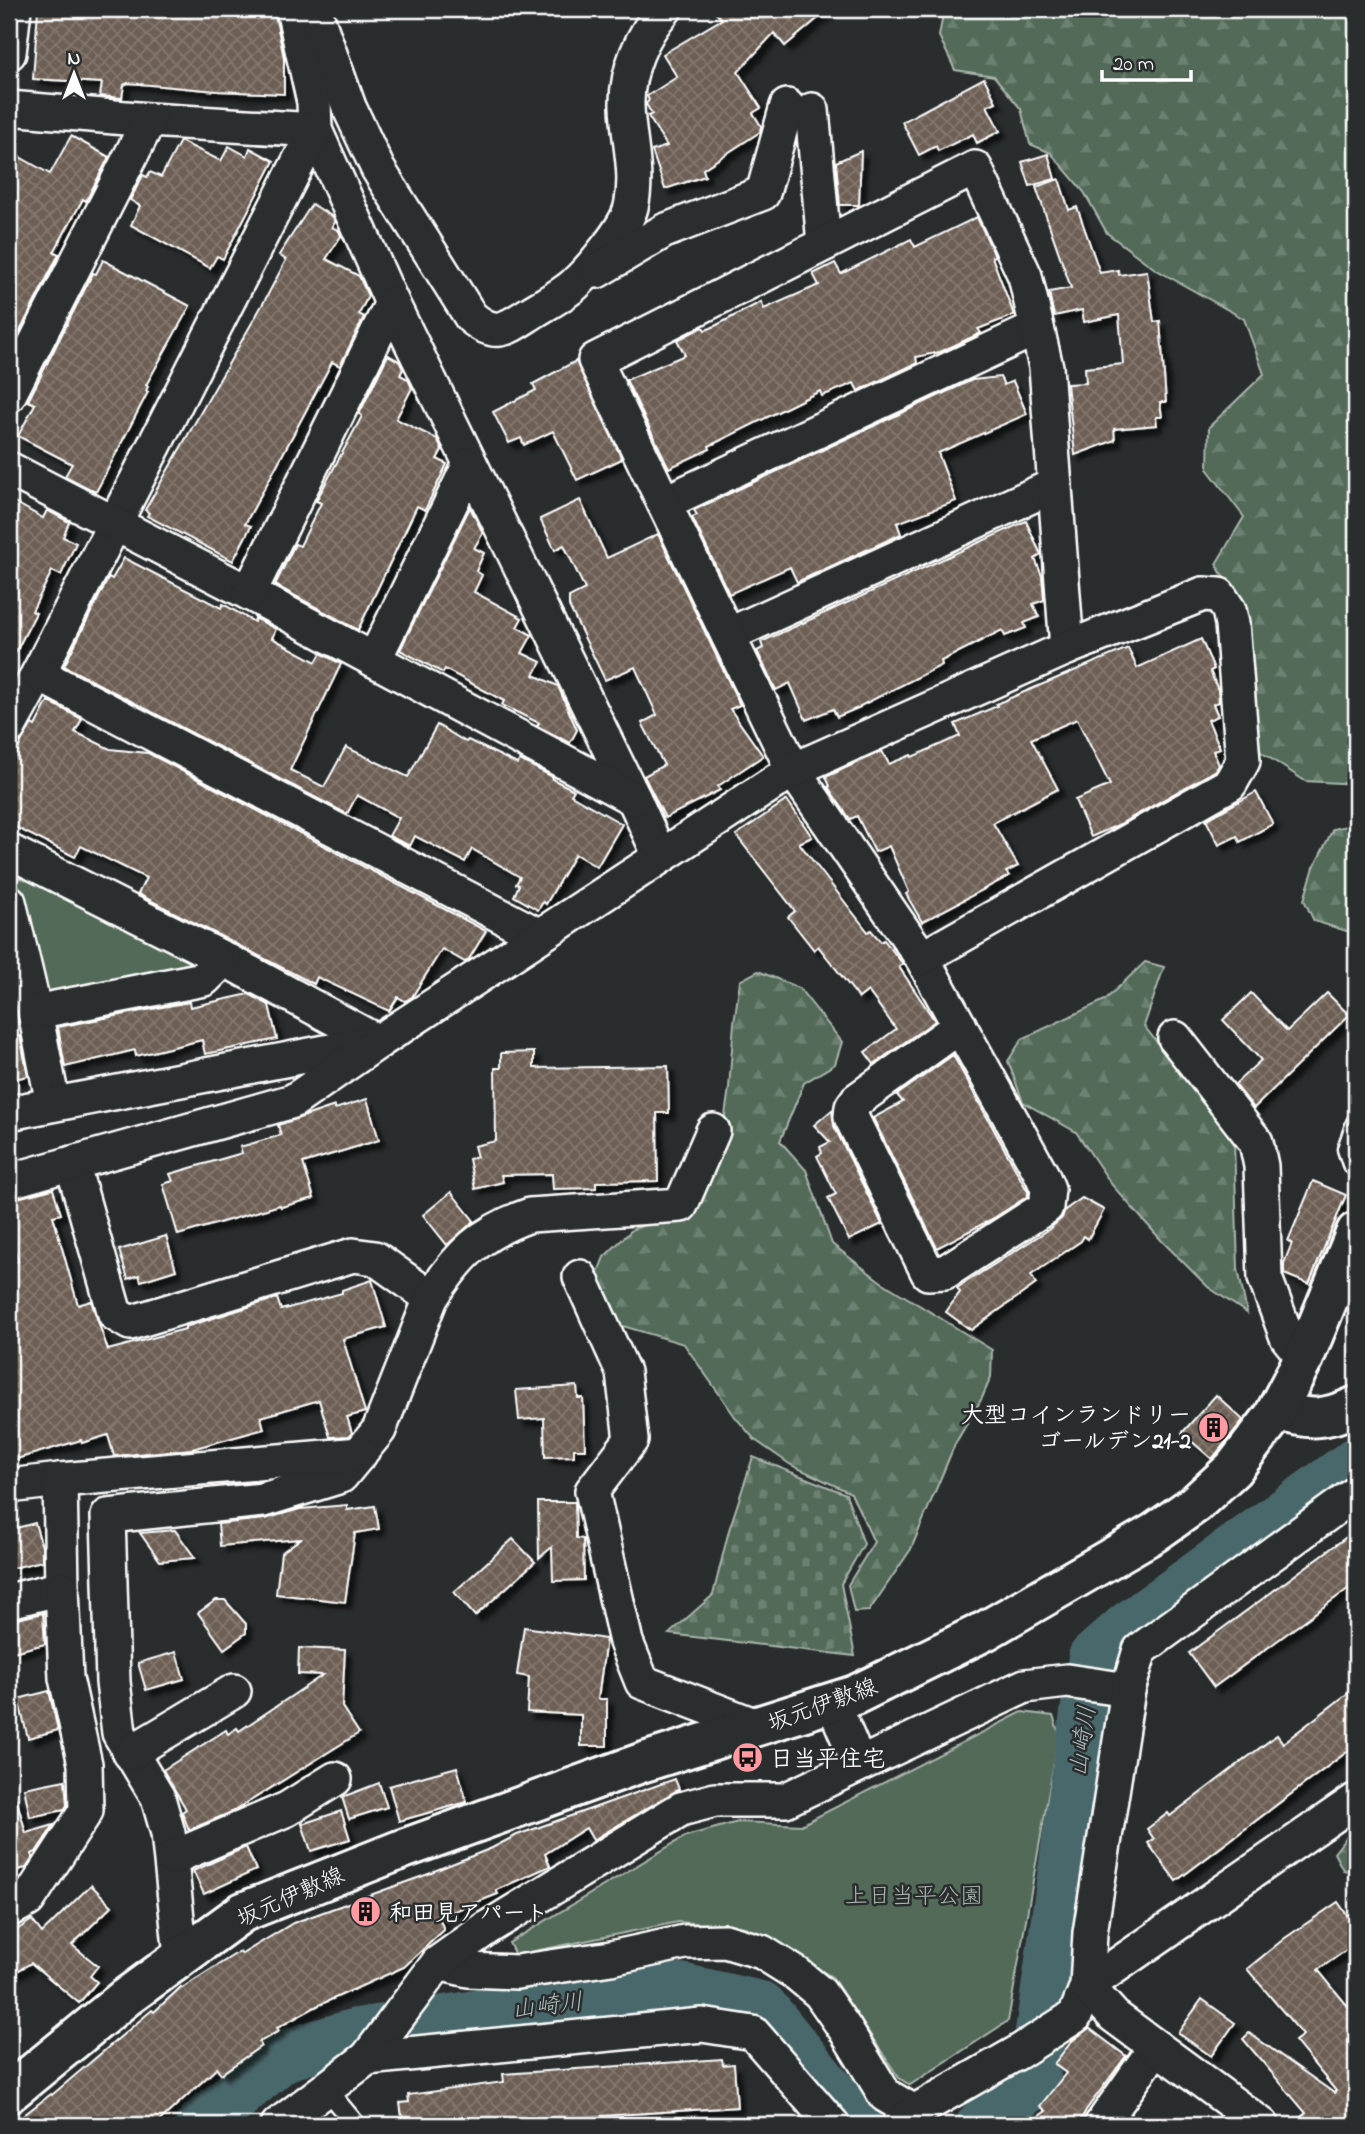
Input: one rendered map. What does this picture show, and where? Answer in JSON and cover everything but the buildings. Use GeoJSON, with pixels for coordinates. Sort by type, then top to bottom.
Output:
{"type":"FeatureCollection","features":[{"type":"Feature","properties":{"kind":"main road","name":"坂元伊敷線"},"geometry":{"type":"LineString","coordinates":[[9,2093],[104,2015],[243,1912],[306,1886],[642,1763],[855,1695],[985,1632],[1154,1533],[1195,1504],[1233,1469],[1278,1410],[1304,1358],[1356,1232]]}},
{"type":"Feature","properties":{"kind":"main road"},"geometry":{"type":"LineString","coordinates":[[1278,1410],[1303,1419],[1331,1416],[1356,1406]]}},
{"type":"Feature","properties":{"kind":"street"},"geometry":{"type":"LineString","coordinates":[[9,53],[13,9]]}},
{"type":"Feature","properties":{"kind":"street"},"geometry":{"type":"LineString","coordinates":[[293,9],[314,102],[315,130],[392,303],[660,856]]}},
{"type":"Feature","properties":{"kind":"street"},"geometry":{"type":"LineString","coordinates":[[314,9],[349,107],[378,169],[471,317],[485,330],[505,330],[664,231],[763,193],[799,108],[824,244]]}},
{"type":"Feature","properties":{"kind":"street"},"geometry":{"type":"LineString","coordinates":[[575,285],[624,225],[631,206],[634,174],[627,104],[630,82],[638,50],[665,9]]}},
{"type":"Feature","properties":{"kind":"street"},"geometry":{"type":"LineString","coordinates":[[9,107],[149,120],[315,130]]}},
{"type":"Feature","properties":{"kind":"street"},"geometry":{"type":"LineString","coordinates":[[9,395],[149,120]]}},
{"type":"Feature","properties":{"kind":"street"},"geometry":{"type":"LineString","coordinates":[[9,727],[315,130]]}},
{"type":"Feature","properties":{"kind":"street"},"geometry":{"type":"LineString","coordinates":[[960,1026],[857,1100],[852,1107],[851,1117],[928,1273],[945,1272],[1045,1207],[1048,1189],[1042,1175],[960,1026],[922,958],[793,770],[595,360],[975,168],[1025,276],[1045,367],[1067,648]]}},
{"type":"Feature","properties":{"kind":"street"},"geometry":{"type":"LineString","coordinates":[[249,593],[392,303]]}},
{"type":"Feature","properties":{"kind":"street"},"geometry":{"type":"LineString","coordinates":[[664,503],[1037,328]]}},
{"type":"Feature","properties":{"kind":"street"},"geometry":{"type":"LineString","coordinates":[[374,660],[470,464]]}},
{"type":"Feature","properties":{"kind":"street"},"geometry":{"type":"LineString","coordinates":[[9,469],[249,593],[634,799]]}},
{"type":"Feature","properties":{"kind":"street"},"geometry":{"type":"LineString","coordinates":[[728,635],[1055,485]]}},
{"type":"Feature","properties":{"kind":"street"},"geometry":{"type":"LineString","coordinates":[[9,1181],[293,1101],[538,935],[793,770],[1067,648],[1203,594],[1219,595],[1229,610],[1243,761],[1230,784],[922,958]]}},
{"type":"Feature","properties":{"kind":"street"},"geometry":{"type":"LineString","coordinates":[[38,674],[538,935]]}},
{"type":"Feature","properties":{"kind":"street"},"geometry":{"type":"LineString","coordinates":[[9,851],[224,959],[378,1042]]}},
{"type":"Feature","properties":{"kind":"street"},"geometry":{"type":"LineString","coordinates":[[9,902],[53,1104]]}},
{"type":"Feature","properties":{"kind":"street"},"geometry":{"type":"LineString","coordinates":[[34,1012],[204,979],[224,959]]}},
{"type":"Feature","properties":{"kind":"street"},"geometry":{"type":"LineString","coordinates":[[1175,1038],[1256,1142],[1261,1166],[1265,1278],[1287,1337],[1304,1358]]}},
{"type":"Feature","properties":{"kind":"street"},"geometry":{"type":"LineString","coordinates":[[9,1113],[378,1042]]}},
{"type":"Feature","properties":{"kind":"street"},"geometry":{"type":"LineString","coordinates":[[181,1956],[168,1833],[158,1798],[119,1733],[113,1682],[108,1516],[263,1500],[341,1476],[379,1430],[431,1298],[450,1267],[486,1234],[506,1223],[530,1215],[681,1205],[713,1131]]}},
{"type":"Feature","properties":{"kind":"street"},"geometry":{"type":"LineString","coordinates":[[72,1163],[115,1314],[131,1322],[353,1255],[375,1258],[431,1298]]}},
{"type":"Feature","properties":{"kind":"street"},"geometry":{"type":"LineString","coordinates":[[580,1277],[622,1372],[631,1440],[592,1491],[630,1652],[642,1682],[759,1727]]}},
{"type":"Feature","properties":{"kind":"street"},"geometry":{"type":"LineString","coordinates":[[9,1486],[360,1454]]}},
{"type":"Feature","properties":{"kind":"street"},"geometry":{"type":"LineString","coordinates":[[9,1910],[28,1900],[86,1811],[85,1764],[66,1678],[60,1480]]}},
{"type":"Feature","properties":{"kind":"street"},"geometry":{"type":"LineString","coordinates":[[438,1964],[468,1970],[517,1972],[611,1958],[685,1942],[725,1941],[762,1952],[797,1974],[820,1993],[885,2095],[906,2118],[1074,2016],[1087,1986],[1090,1933],[1128,1689],[1140,1650],[1356,1493]]}},
{"type":"Feature","properties":{"kind":"street"},"geometry":{"type":"LineString","coordinates":[[9,1601],[62,1588]]}},
{"type":"Feature","properties":{"kind":"street"},"geometry":{"type":"LineString","coordinates":[[278,2125],[368,2058],[438,1964],[486,1928],[681,1809],[715,1800],[785,1800],[1025,1686],[1067,1681],[1128,1689]]}},
{"type":"Feature","properties":{"kind":"street"},"geometry":{"type":"LineString","coordinates":[[130,1753],[234,1692]]}},
{"type":"Feature","properties":{"kind":"street"},"geometry":{"type":"LineString","coordinates":[[833,1703],[859,1764]]}},
{"type":"Feature","properties":{"kind":"street"},"geometry":{"type":"LineString","coordinates":[[172,1858],[287,1809],[335,1779]]}},
{"type":"Feature","properties":{"kind":"street"},"geometry":{"type":"LineString","coordinates":[[1087,1986],[1356,1800]]}},
{"type":"Feature","properties":{"kind":"street"},"geometry":{"type":"LineString","coordinates":[[1087,1986],[1114,2016],[1262,2125]]}},
{"type":"Feature","properties":{"kind":"street"},"geometry":{"type":"LineString","coordinates":[[368,2058],[702,2025],[753,2033],[833,2125]]}},
{"type":"Feature","properties":{"kind":"street"},"geometry":{"type":"LineString","coordinates":[[1101,2125],[1156,2047]]}},
{"type":"Feature","properties":{"kind":"lane"},"geometry":{"type":"LineString","coordinates":[[1356,1122],[1347,1149],[1352,1164],[1356,1167]]}},
{"type":"Feature","properties":{"kind":"lane"},"geometry":{"type":"LineString","coordinates":[[326,2089],[356,2125]]}},
{"type":"Feature","properties":{"kind":"green space"},"geometry":{"type":"Polygon","coordinates":[[[944,9],[1356,9],[1356,784],[1305,781],[1253,747],[1242,610],[1216,564],[1244,517],[1208,470],[1209,427],[1264,374],[1244,319],[1155,269],[1107,233],[1084,192],[1051,153],[1030,144],[1021,109],[994,76],[955,70],[939,36],[944,9]]]}},
{"type":"Feature","properties":{"kind":"green space"},"geometry":{"type":"Polygon","coordinates":[[[1356,824],[1356,934],[1314,921],[1304,900],[1314,867],[1333,829],[1356,824]]]}},
{"type":"Feature","properties":{"kind":"green space"},"geometry":{"type":"Polygon","coordinates":[[[29,874],[190,958],[191,973],[53,1001],[40,993],[16,880],[29,874]]]}},
{"type":"Feature","properties":{"kind":"green space"},"geometry":{"type":"Polygon","coordinates":[[[1145,962],[1164,967],[1144,1026],[1234,1139],[1238,1269],[1247,1313],[1208,1287],[1162,1241],[1112,1185],[1076,1132],[1023,1102],[1008,1061],[1022,1039],[1105,1000],[1145,962]]]}},
{"type":"Feature","properties":{"kind":"green space"},"geometry":{"type":"Polygon","coordinates":[[[758,971],[799,988],[842,1042],[835,1064],[804,1083],[780,1141],[806,1170],[832,1244],[880,1281],[992,1350],[991,1377],[955,1444],[911,1549],[869,1611],[854,1612],[848,1585],[874,1542],[851,1493],[791,1465],[755,1440],[736,1418],[684,1344],[609,1322],[593,1285],[604,1257],[633,1229],[679,1215],[721,1143],[740,981],[758,971]]]}},
{"type":"Feature","properties":{"kind":"green space"},"geometry":{"type":"Polygon","coordinates":[[[753,1457],[846,1494],[864,1544],[841,1584],[855,1656],[669,1634],[713,1595],[729,1530],[753,1457]]]}},
{"type":"Feature","properties":{"kind":"green space","name":"上日当平公園"},"geometry":{"type":"Polygon","coordinates":[[[1022,1712],[1053,1716],[1059,1734],[1008,2021],[910,2085],[899,2078],[832,1977],[745,1927],[678,1922],[515,1955],[509,1943],[686,1836],[738,1822],[801,1825],[1022,1712]]]}},
{"type":"Feature","properties":{"kind":"green space"},"geometry":{"type":"Polygon","coordinates":[[[1356,1825],[1356,1873],[1343,1870],[1334,1853],[1356,1825]]]}},
{"type":"Feature","properties":{"kind":"waterway","name":"山崎川"},"geometry":{"type":"LineString","coordinates":[[982,2125],[1034,2081],[1094,1658],[1129,1627],[1356,1463]]}},
{"type":"Feature","properties":{"kind":"waterway","name":"山崎川"},"geometry":{"type":"LineString","coordinates":[[201,2125],[282,2056],[357,2034],[526,2006],[681,1989],[761,2007],[847,2113],[866,2125]]}},
{"type":"Feature","properties":{"kind":"place","name":"大型コインランドリー ゴールデン21-2"},"geometry":{"type":"Point","coordinates":[1214,1427]}},
{"type":"Feature","properties":{"kind":"place","name":"日当平住宅"},"geometry":{"type":"Point","coordinates":[747,1758]}},
{"type":"Feature","properties":{"kind":"place","name":"和田見アパート"},"geometry":{"type":"Point","coordinates":[366,1912]}}]}
